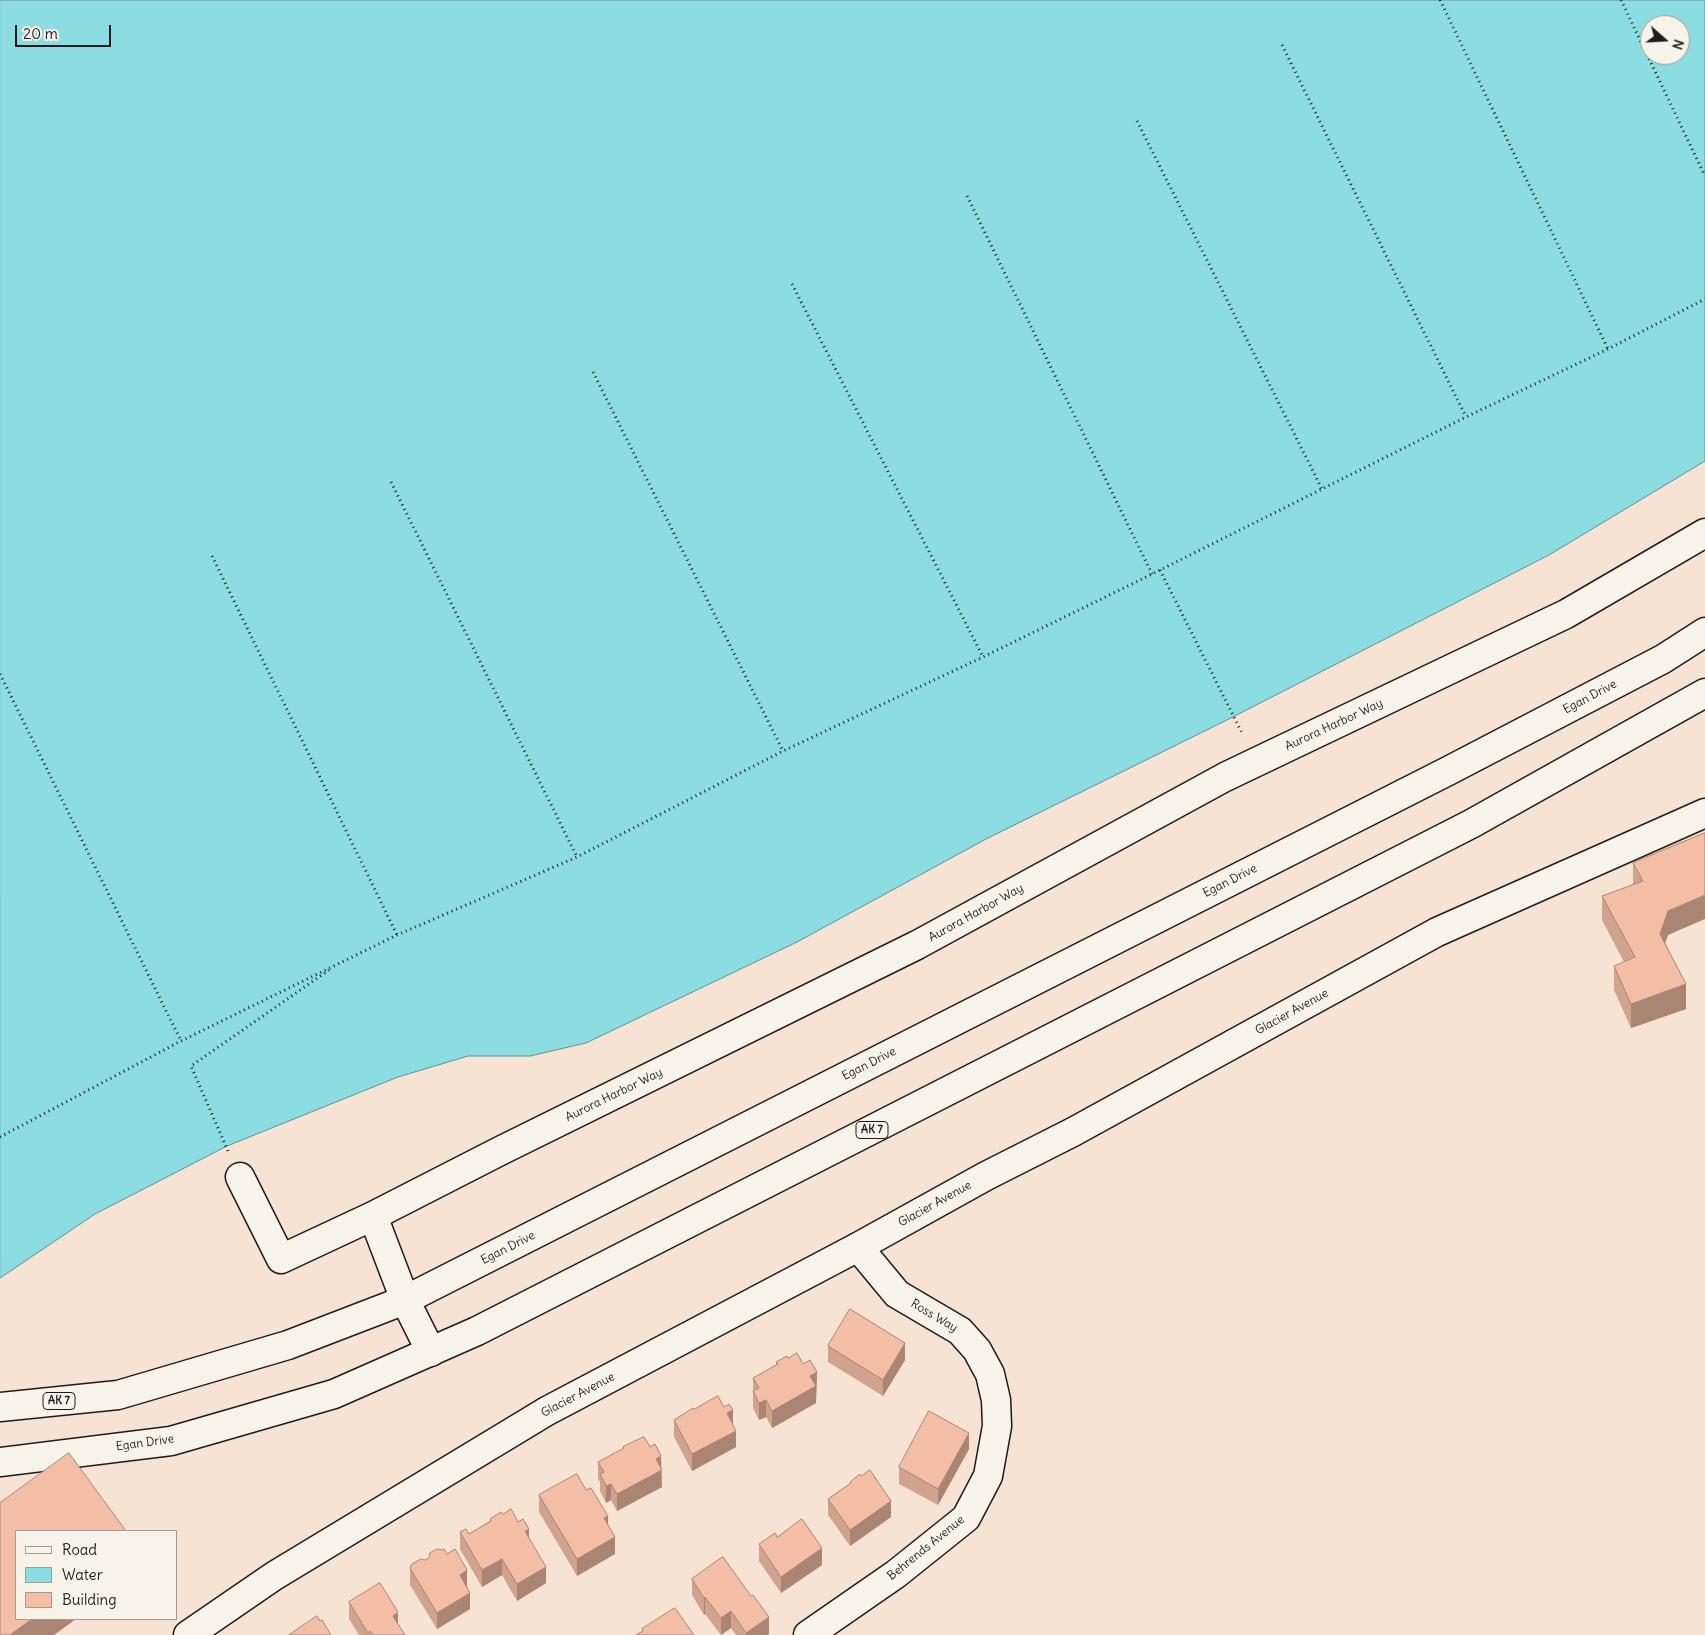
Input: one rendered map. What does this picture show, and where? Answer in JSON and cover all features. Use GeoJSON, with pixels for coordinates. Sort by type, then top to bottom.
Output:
{"type":"FeatureCollection","features":[{"type":"Feature","properties":{"kind":"main road","name":"Aurora Harbor Way"},"geometry":{"type":"LineString","coordinates":[[240,1177],[281,1259],[373,1216],[500,1151],[917,945],[1225,776],[1566,614],[1705,533]]}},
{"type":"Feature","properties":{"kind":"main road","name":"Egan Drive"},"geometry":{"type":"LineString","coordinates":[[0,1407],[118,1395],[288,1345],[405,1300],[1448,771],[1663,659],[1705,632]]}},
{"type":"Feature","properties":{"kind":"main road","name":"Egan Drive"},"geometry":{"type":"LineString","coordinates":[[0,1462],[171,1441],[334,1394],[431,1352],[495,1322],[1462,828],[1705,693]]}},
{"type":"Feature","properties":{"kind":"main road","name":"Glacier Avenue"},"geometry":{"type":"LineString","coordinates":[[188,1635],[274,1576],[547,1411],[858,1247],[986,1176],[1073,1132],[1438,932],[1705,813]]}},
{"type":"Feature","properties":{"kind":"main road"},"geometry":{"type":"LineString","coordinates":[[373,1216],[405,1300],[431,1352]]}},
{"type":"Feature","properties":{"kind":"main road","name":"Ross Way"},"geometry":{"type":"LineString","coordinates":[[858,1247],[897,1294],[960,1331],[977,1350],[990,1374],[996,1400],[997,1426]]}},
{"type":"Feature","properties":{"kind":"main road","name":"Behrends Avenue"},"geometry":{"type":"LineString","coordinates":[[808,1635],[896,1574],[966,1518],[988,1476],[997,1426]]}},
{"type":"Feature","properties":{"kind":"path"},"geometry":{"type":"LineString","coordinates":[[1440,0],[1608,349]]}},
{"type":"Feature","properties":{"kind":"path"},"geometry":{"type":"LineString","coordinates":[[1622,0],[1705,176]]}},
{"type":"Feature","properties":{"kind":"path"},"geometry":{"type":"LineString","coordinates":[[1282,45],[1466,417]]}},
{"type":"Feature","properties":{"kind":"path"},"geometry":{"type":"LineString","coordinates":[[1137,121],[1322,489]]}},
{"type":"Feature","properties":{"kind":"path"},"geometry":{"type":"LineString","coordinates":[[967,196],[1152,574]]}},
{"type":"Feature","properties":{"kind":"path"},"geometry":{"type":"LineString","coordinates":[[792,284],[983,657]]}},
{"type":"Feature","properties":{"kind":"path"},"geometry":{"type":"LineString","coordinates":[[0,1137],[181,1041],[339,963],[396,935],[578,857],[782,751],[983,657],[1466,417],[1608,349],[1705,299]]}},
{"type":"Feature","properties":{"kind":"path"},"geometry":{"type":"LineString","coordinates":[[593,372],[782,751]]}},
{"type":"Feature","properties":{"kind":"path"},"geometry":{"type":"LineString","coordinates":[[391,482],[578,857]]}},
{"type":"Feature","properties":{"kind":"path"},"geometry":{"type":"LineString","coordinates":[[212,556],[396,935]]}},
{"type":"Feature","properties":{"kind":"path"},"geometry":{"type":"LineString","coordinates":[[1160,570],[1247,742]]}},
{"type":"Feature","properties":{"kind":"path"},"geometry":{"type":"LineString","coordinates":[[0,674],[181,1041]]}},
{"type":"Feature","properties":{"kind":"path"},"geometry":{"type":"LineString","coordinates":[[240,1177],[191,1066],[339,963]]}},
{"type":"Feature","properties":{"kind":"water"},"geometry":{"type":"Polygon","coordinates":[[[0,0],[1705,0],[1705,461],[1549,555],[1225,721],[986,839],[797,942],[586,1043],[530,1056],[468,1056],[398,1077],[227,1146],[95,1214],[0,1278],[0,0]]]}},
{"type":"Feature","properties":{"kind":"building"},"geometry":{"type":"Polygon","coordinates":[[[1705,833],[1705,895],[1668,911],[1660,934],[1686,984],[1631,1004],[1614,966],[1635,957],[1602,896],[1643,881],[1633,863],[1705,833]]]}},
{"type":"Feature","properties":{"kind":"building"},"geometry":{"type":"Polygon","coordinates":[[[850,1309],[905,1343],[883,1380],[828,1346],[850,1309]]]}},
{"type":"Feature","properties":{"kind":"building"},"geometry":{"type":"Polygon","coordinates":[[[797,1353],[803,1364],[810,1360],[817,1372],[810,1376],[816,1386],[772,1411],[766,1400],[759,1403],[753,1391],[759,1388],[753,1378],[778,1364],[776,1362],[797,1353]]]}},
{"type":"Feature","properties":{"kind":"building"},"geometry":{"type":"Polygon","coordinates":[[[718,1396],[724,1407],[729,1404],[733,1410],[727,1413],[736,1431],[692,1454],[674,1420],[718,1396]]]}},
{"type":"Feature","properties":{"kind":"building"},"geometry":{"type":"Polygon","coordinates":[[[929,1411],[969,1433],[938,1489],[899,1467],[929,1411]]]}},
{"type":"Feature","properties":{"kind":"building"},"geometry":{"type":"Polygon","coordinates":[[[644,1437],[650,1447],[655,1444],[661,1456],[656,1459],[662,1470],[617,1494],[611,1484],[606,1486],[600,1474],[604,1472],[598,1462],[644,1437]]]}},
{"type":"Feature","properties":{"kind":"building"},"geometry":{"type":"Polygon","coordinates":[[[69,1453],[125,1530],[15,1530],[15,1620],[31,1620],[10,1635],[0,1635],[0,1503],[69,1453]]]}},
{"type":"Feature","properties":{"kind":"building"},"geometry":{"type":"Polygon","coordinates":[[[870,1470],[891,1501],[850,1530],[828,1499],[851,1483],[860,1474],[861,1476],[870,1470]]]}},
{"type":"Feature","properties":{"kind":"building"},"geometry":{"type":"Polygon","coordinates":[[[577,1474],[586,1490],[591,1488],[608,1516],[604,1518],[615,1537],[577,1559],[539,1495],[577,1474]]]}},
{"type":"Feature","properties":{"kind":"building"},"geometry":{"type":"Polygon","coordinates":[[[511,1509],[518,1522],[523,1519],[529,1529],[525,1531],[546,1567],[517,1584],[502,1559],[482,1570],[460,1532],[466,1529],[469,1534],[491,1521],[490,1519],[501,1512],[503,1514],[511,1509]]]}},
{"type":"Feature","properties":{"kind":"building"},"geometry":{"type":"Polygon","coordinates":[[[802,1519],[822,1548],[781,1577],[759,1544],[775,1533],[777,1537],[802,1519]]]}},
{"type":"Feature","properties":{"kind":"building"},"geometry":{"type":"Polygon","coordinates":[[[438,1549],[444,1549],[447,1554],[455,1549],[467,1570],[460,1575],[470,1593],[437,1613],[410,1568],[412,1564],[421,1559],[429,1558],[430,1553],[438,1549]]]}},
{"type":"Feature","properties":{"kind":"building"},"geometry":{"type":"Polygon","coordinates":[[[723,1557],[751,1596],[753,1595],[769,1617],[746,1633],[731,1611],[721,1618],[704,1598],[692,1579],[723,1557]]]}},
{"type":"Feature","properties":{"kind":"building"},"geometry":{"type":"Polygon","coordinates":[[[380,1583],[398,1612],[393,1616],[405,1635],[373,1635],[370,1631],[368,1633],[349,1602],[380,1583]]]}},
{"type":"Feature","properties":{"kind":"building"},"geometry":{"type":"Polygon","coordinates":[[[675,1608],[694,1635],[636,1635],[643,1631],[642,1629],[675,1608]]]}},
{"type":"Feature","properties":{"kind":"building"},"geometry":{"type":"Polygon","coordinates":[[[317,1616],[320,1621],[322,1620],[331,1635],[289,1635],[317,1616]]]}}]}
